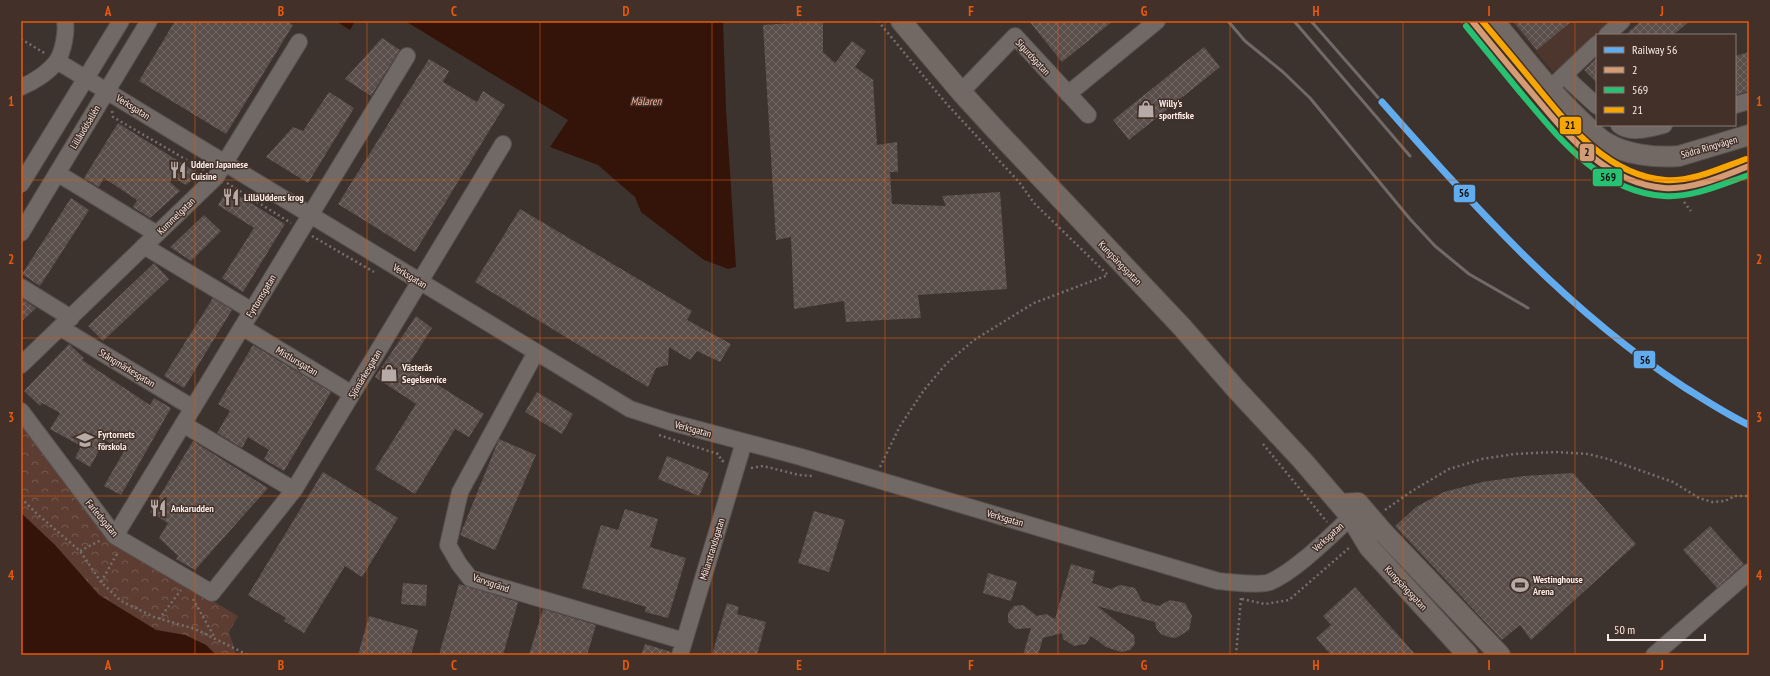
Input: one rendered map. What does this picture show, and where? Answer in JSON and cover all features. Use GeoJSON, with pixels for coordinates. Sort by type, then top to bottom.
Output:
{"type":"FeatureCollection","features":[{"type":"Feature","properties":{"kind":"main road","name":"Kungsängsgatan"},"geometry":{"type":"LineString","coordinates":[[901,21],[961,92],[1182,327],[1235,388],[1302,460],[1345,510],[1369,547],[1468,655]]}},
{"type":"Feature","properties":{"kind":"main road","name":"Södra Ringvägen"},"geometry":{"type":"LineString","coordinates":[[1472,21],[1544,94],[1564,104],[1606,143],[1658,157],[1679,156],[1749,135]]}},
{"type":"Feature","properties":{"kind":"main road","name":"Södra Ringvägen"},"geometry":{"type":"LineString","coordinates":[[1494,21],[1544,94],[1569,137],[1588,154],[1619,174],[1638,183],[1665,188],[1684,187],[1749,166]]}},
{"type":"Feature","properties":{"kind":"main road"},"geometry":{"type":"LineString","coordinates":[[1638,183],[1644,174],[1651,169],[1696,161],[1700,157],[1702,149]]}},
{"type":"Feature","properties":{"kind":"main road","name":"Kungsängsgatan"},"geometry":{"type":"LineString","coordinates":[[1345,510],[1356,502],[1500,655]]}},
{"type":"Feature","properties":{"kind":"main road","name":"Kungsängsgatan"},"geometry":{"type":"LineString","coordinates":[[1345,510],[1364,526],[1428,590],[1454,606]]}},
{"type":"Feature","properties":{"kind":"street"},"geometry":{"type":"LineString","coordinates":[[21,87],[44,73],[57,61],[63,45],[66,26],[65,21]]}},
{"type":"Feature","properties":{"kind":"street"},"geometry":{"type":"LineString","coordinates":[[21,184],[121,21]]}},
{"type":"Feature","properties":{"kind":"street","name":"Lillåuddsallén"},"geometry":{"type":"LineString","coordinates":[[21,233],[149,21]]}},
{"type":"Feature","properties":{"kind":"street"},"geometry":{"type":"LineString","coordinates":[[1068,94],[1157,21]]}},
{"type":"Feature","properties":{"kind":"street","name":"Sigurdsgatan"},"geometry":{"type":"LineString","coordinates":[[961,92],[1015,36],[1088,116]]}},
{"type":"Feature","properties":{"kind":"street","name":"Kummelgatan"},"geometry":{"type":"LineString","coordinates":[[21,365],[216,177],[226,164],[298,42]]}},
{"type":"Feature","properties":{"kind":"street"},"geometry":{"type":"LineString","coordinates":[[1544,94],[1596,45]]}},
{"type":"Feature","properties":{"kind":"street","name":"Fyrtornsgatan"},"geometry":{"type":"LineString","coordinates":[[119,538],[183,424],[407,56]]}},
{"type":"Feature","properties":{"kind":"street","name":"Verksgatan"},"geometry":{"type":"LineString","coordinates":[[57,61],[630,409],[670,422],[875,480],[1218,581],[1243,583],[1269,582],[1300,562],[1345,510]]}},
{"type":"Feature","properties":{"kind":"street"},"geometry":{"type":"LineString","coordinates":[[1565,74],[1572,83],[1584,92],[1596,105]]}},
{"type":"Feature","properties":{"kind":"street"},"geometry":{"type":"LineString","coordinates":[[1736,105],[1749,101]]}},
{"type":"Feature","properties":{"kind":"street"},"geometry":{"type":"LineString","coordinates":[[1620,126],[1622,128],[1636,130],[1658,126]]}},
{"type":"Feature","properties":{"kind":"street","name":"Sjömärkesgatan"},"geometry":{"type":"LineString","coordinates":[[212,593],[294,490],[504,144]]}},
{"type":"Feature","properties":{"kind":"street"},"geometry":{"type":"LineString","coordinates":[[57,173],[157,234]]}},
{"type":"Feature","properties":{"kind":"street"},"geometry":{"type":"LineString","coordinates":[[144,246],[252,311]]}},
{"type":"Feature","properties":{"kind":"street"},"geometry":{"type":"LineString","coordinates":[[21,287],[66,323]]}},
{"type":"Feature","properties":{"kind":"street","name":"Stångmärkesgatan"},"geometry":{"type":"LineString","coordinates":[[66,323],[193,408]]}},
{"type":"Feature","properties":{"kind":"street","name":"Mistlursgatan"},"geometry":{"type":"LineString","coordinates":[[242,328],[352,394]]}},
{"type":"Feature","properties":{"kind":"street","name":"Varvsgränd"},"geometry":{"type":"LineString","coordinates":[[536,352],[460,492],[448,545],[459,564],[470,578],[682,648]]}},
{"type":"Feature","properties":{"kind":"street","name":"Farledsgatan"},"geometry":{"type":"LineString","coordinates":[[21,411],[104,524],[119,538],[187,582],[212,593]]}},
{"type":"Feature","properties":{"kind":"street"},"geometry":{"type":"LineString","coordinates":[[183,424],[294,490]]}},
{"type":"Feature","properties":{"kind":"street","name":"Mälarstrandsgatan"},"geometry":{"type":"LineString","coordinates":[[682,648],[744,442]]}},
{"type":"Feature","properties":{"kind":"street"},"geometry":{"type":"LineString","coordinates":[[1654,655],[1749,572]]}},
{"type":"Feature","properties":{"kind":"path"},"geometry":{"type":"LineString","coordinates":[[878,21],[945,102],[1019,182],[1034,203],[1114,280]]}},
{"type":"Feature","properties":{"kind":"path"},"geometry":{"type":"LineString","coordinates":[[21,39],[57,61]]}},
{"type":"Feature","properties":{"kind":"path"},"geometry":{"type":"LineString","coordinates":[[107,91],[113,117],[216,177],[301,230],[380,275]]}},
{"type":"Feature","properties":{"kind":"path"},"geometry":{"type":"LineString","coordinates":[[1682,198],[1691,211]]}},
{"type":"Feature","properties":{"kind":"path"},"geometry":{"type":"LineString","coordinates":[[875,480],[882,460],[900,426],[924,390],[946,364],[974,340],[1034,303],[1108,275]]}},
{"type":"Feature","properties":{"kind":"path"},"geometry":{"type":"LineString","coordinates":[[1258,438],[1319,512]]}},
{"type":"Feature","properties":{"kind":"path"},"geometry":{"type":"LineString","coordinates":[[1372,520],[1412,491],[1449,469],[1488,458],[1514,454],[1556,452],[1588,454],[1608,459],[1673,482],[1699,498],[1712,502],[1725,501],[1735,496],[1749,496]]}},
{"type":"Feature","properties":{"kind":"path"},"geometry":{"type":"LineString","coordinates":[[737,464],[751,468],[763,466],[799,475]]}},
{"type":"Feature","properties":{"kind":"path"},"geometry":{"type":"LineString","coordinates":[[21,498],[80,551],[101,582],[121,601],[141,612],[159,619],[195,629],[248,655]]}},
{"type":"Feature","properties":{"kind":"path"},"geometry":{"type":"LineString","coordinates":[[80,551],[106,538],[119,538],[101,582]]}},
{"type":"Feature","properties":{"kind":"path"},"geometry":{"type":"LineString","coordinates":[[1236,655],[1241,598],[1265,604],[1289,600],[1350,547]]}},
{"type":"Feature","properties":{"kind":"path"},"geometry":{"type":"LineString","coordinates":[[159,619],[187,582],[215,638]]}},
{"type":"Feature","properties":{"kind":"shaded area"},"geometry":{"type":"Polygon","coordinates":[[[1511,21],[1620,21],[1603,34],[1596,34],[1596,40],[1553,72],[1511,21]]]}},
{"type":"Feature","properties":{"kind":"green space"},"geometry":{"type":"Polygon","coordinates":[[[21,419],[126,549],[238,616],[229,632],[236,655],[216,655],[206,645],[185,635],[156,630],[99,595],[55,545],[21,513],[21,419]]]}},
{"type":"Feature","properties":{"kind":"water"},"geometry":{"type":"Polygon","coordinates":[[[336,21],[355,21],[350,30],[336,21]]]}},
{"type":"Feature","properties":{"kind":"water","name":"Mälaren"},"geometry":{"type":"Polygon","coordinates":[[[405,21],[723,21],[726,109],[736,267],[728,269],[704,260],[641,212],[635,197],[598,165],[550,147],[568,120],[405,21]]]}},
{"type":"Feature","properties":{"kind":"water"},"geometry":{"type":"Polygon","coordinates":[[[21,513],[55,545],[99,595],[156,630],[185,635],[206,645],[216,655],[21,655],[21,513]]]}},
{"type":"Feature","properties":{"kind":"building"},"geometry":{"type":"Polygon","coordinates":[[[175,21],[287,21],[293,25],[226,134],[139,81],[175,21]]]}},
{"type":"Feature","properties":{"kind":"building"},"geometry":{"type":"Polygon","coordinates":[[[823,21],[823,52],[835,63],[852,41],[866,51],[855,67],[873,80],[877,145],[897,142],[898,172],[890,172],[892,204],[946,206],[942,196],[1000,192],[1007,289],[918,295],[921,318],[846,322],[844,301],[794,309],[791,237],[776,240],[763,25],[823,21]]]}},
{"type":"Feature","properties":{"kind":"building"},"geometry":{"type":"Polygon","coordinates":[[[1029,21],[1113,21],[1062,62],[1029,21]]]}},
{"type":"Feature","properties":{"kind":"building"},"geometry":{"type":"Polygon","coordinates":[[[1513,21],[1572,21],[1537,50],[1513,21]]]}},
{"type":"Feature","properties":{"kind":"building"},"geometry":{"type":"Polygon","coordinates":[[[1641,21],[1690,21],[1674,34],[1626,34],[1641,21]]]}},
{"type":"Feature","properties":{"kind":"building"},"geometry":{"type":"Polygon","coordinates":[[[382,38],[400,50],[371,96],[345,79],[382,38]]]}},
{"type":"Feature","properties":{"kind":"building"},"geometry":{"type":"Polygon","coordinates":[[[1204,47],[1220,67],[1129,140],[1113,120],[1204,47]]]}},
{"type":"Feature","properties":{"kind":"building"},"geometry":{"type":"Polygon","coordinates":[[[1749,52],[1749,91],[1736,95],[1736,56],[1749,52]]]}},
{"type":"Feature","properties":{"kind":"building"},"geometry":{"type":"Polygon","coordinates":[[[429,59],[449,71],[443,82],[477,102],[483,91],[505,105],[415,252],[338,204],[429,59]]]}},
{"type":"Feature","properties":{"kind":"building"},"geometry":{"type":"Polygon","coordinates":[[[1596,59],[1596,82],[1584,70],[1596,59]]]}},
{"type":"Feature","properties":{"kind":"building"},"geometry":{"type":"Polygon","coordinates":[[[329,92],[354,108],[308,183],[266,157],[293,127],[303,131],[329,92]]]}},
{"type":"Feature","properties":{"kind":"building"},"geometry":{"type":"Polygon","coordinates":[[[118,123],[199,174],[186,185],[173,177],[170,182],[180,191],[150,218],[133,207],[137,200],[104,178],[99,187],[84,178],[118,123]]]}},
{"type":"Feature","properties":{"kind":"building"},"geometry":{"type":"Polygon","coordinates":[[[228,189],[285,224],[243,292],[222,278],[254,228],[218,205],[228,189]]]}},
{"type":"Feature","properties":{"kind":"building"},"geometry":{"type":"Polygon","coordinates":[[[71,198],[89,210],[40,286],[22,274],[71,198]]]}},
{"type":"Feature","properties":{"kind":"building"},"geometry":{"type":"Polygon","coordinates":[[[520,209],[692,311],[687,320],[731,344],[720,362],[697,351],[690,360],[669,347],[668,365],[656,368],[648,387],[475,282],[520,209]]]}},
{"type":"Feature","properties":{"kind":"building"},"geometry":{"type":"Polygon","coordinates":[[[204,215],[221,231],[191,261],[170,247],[204,215]]]}},
{"type":"Feature","properties":{"kind":"building"},"geometry":{"type":"Polygon","coordinates":[[[154,263],[169,279],[103,341],[88,326],[154,263]]]}},
{"type":"Feature","properties":{"kind":"building"},"geometry":{"type":"Polygon","coordinates":[[[21,298],[36,308],[21,322],[21,298]]]}},
{"type":"Feature","properties":{"kind":"building"},"geometry":{"type":"Polygon","coordinates":[[[213,298],[232,310],[184,388],[164,376],[213,298]]]}},
{"type":"Feature","properties":{"kind":"building"},"geometry":{"type":"Polygon","coordinates":[[[416,316],[432,328],[408,366],[484,414],[469,437],[455,429],[415,494],[375,469],[416,404],[375,377],[416,316]]]}},
{"type":"Feature","properties":{"kind":"building"},"geometry":{"type":"Polygon","coordinates":[[[69,344],[84,358],[82,360],[150,405],[154,398],[171,408],[121,495],[104,486],[124,451],[105,440],[90,467],[75,458],[81,446],[50,429],[60,413],[42,403],[40,406],[24,391],[69,344]]]}},
{"type":"Feature","properties":{"kind":"building"},"geometry":{"type":"Polygon","coordinates":[[[253,345],[331,392],[284,471],[264,459],[269,450],[248,437],[242,448],[217,433],[230,411],[218,404],[253,345]]]}},
{"type":"Feature","properties":{"kind":"building"},"geometry":{"type":"Polygon","coordinates":[[[537,392],[573,414],[562,434],[525,412],[537,392]]]}},
{"type":"Feature","properties":{"kind":"building"},"geometry":{"type":"Polygon","coordinates":[[[499,439],[536,455],[495,550],[460,535],[499,439]]]}},
{"type":"Feature","properties":{"kind":"building"},"geometry":{"type":"Polygon","coordinates":[[[193,441],[268,488],[195,570],[176,559],[178,556],[159,538],[168,523],[150,512],[193,441]]]}},
{"type":"Feature","properties":{"kind":"building"},"geometry":{"type":"Polygon","coordinates":[[[667,456],[709,473],[699,496],[658,479],[667,456]]]}},
{"type":"Feature","properties":{"kind":"building"},"geometry":{"type":"Polygon","coordinates":[[[323,472],[398,518],[362,577],[345,566],[304,633],[284,621],[286,618],[248,595],[323,472]]]}},
{"type":"Feature","properties":{"kind":"building","name":"Westinghouse Arena"},"geometry":{"type":"Polygon","coordinates":[[[1573,473],[1636,544],[1531,640],[1520,625],[1502,640],[1395,526],[1416,507],[1444,492],[1482,482],[1524,476],[1573,473]]]}},
{"type":"Feature","properties":{"kind":"building"},"geometry":{"type":"Polygon","coordinates":[[[625,509],[658,519],[650,547],[686,558],[668,618],[645,612],[646,607],[582,588],[601,525],[618,530],[625,509]]]}},
{"type":"Feature","properties":{"kind":"building"},"geometry":{"type":"Polygon","coordinates":[[[814,511],[845,520],[829,572],[798,563],[814,511]]]}},
{"type":"Feature","properties":{"kind":"building"},"geometry":{"type":"Polygon","coordinates":[[[1710,526],[1744,564],[1717,588],[1683,550],[1710,526]]]}},
{"type":"Feature","properties":{"kind":"building"},"geometry":{"type":"Polygon","coordinates":[[[1071,564],[1095,571],[1092,583],[1111,589],[1120,585],[1135,588],[1142,601],[1159,606],[1170,600],[1185,603],[1192,616],[1189,630],[1176,638],[1168,637],[1161,634],[1156,628],[1155,622],[1097,606],[1134,635],[1135,644],[1130,650],[1121,652],[1106,647],[1091,636],[1086,644],[1074,646],[1063,639],[1062,633],[1043,638],[1038,655],[1023,655],[1031,628],[1016,629],[1008,622],[1008,613],[1014,606],[1023,605],[1037,616],[1046,614],[1055,619],[1071,564]]]}},
{"type":"Feature","properties":{"kind":"building"},"geometry":{"type":"Polygon","coordinates":[[[988,573],[1017,582],[1011,601],[983,593],[988,573]]]}},
{"type":"Feature","properties":{"kind":"building"},"geometry":{"type":"Polygon","coordinates":[[[403,583],[427,585],[426,606],[401,604],[403,583]]]}},
{"type":"Feature","properties":{"kind":"building"},"geometry":{"type":"Polygon","coordinates":[[[459,584],[518,602],[503,655],[439,655],[459,584]]]}},
{"type":"Feature","properties":{"kind":"building"},"geometry":{"type":"Polygon","coordinates":[[[1355,587],[1416,655],[1331,655],[1316,638],[1331,625],[1323,616],[1355,587]]]}},
{"type":"Feature","properties":{"kind":"building"},"geometry":{"type":"Polygon","coordinates":[[[727,603],[739,607],[737,614],[766,622],[757,655],[712,655],[727,603]]]}},
{"type":"Feature","properties":{"kind":"building"},"geometry":{"type":"Polygon","coordinates":[[[543,609],[596,625],[587,655],[529,655],[543,609]]]}},
{"type":"Feature","properties":{"kind":"building"},"geometry":{"type":"Polygon","coordinates":[[[369,616],[418,630],[411,655],[358,655],[369,616]]]}},
{"type":"Feature","properties":{"kind":"building"},"geometry":{"type":"Polygon","coordinates":[[[645,644],[671,652],[671,655],[641,655],[645,644]]]}},
{"type":"Feature","properties":{"kind":"railway"},"geometry":{"type":"LineString","coordinates":[[1228,21],[1245,41],[1283,72],[1310,98],[1410,219],[1435,246],[1469,274],[1528,308]]}},
{"type":"Feature","properties":{"kind":"railway"},"geometry":{"type":"LineString","coordinates":[[1294,21],[1410,156]]}},
{"type":"Feature","properties":{"kind":"railway"},"geometry":{"type":"LineString","coordinates":[[1311,21],[1382,102]]}},
{"type":"Feature","properties":{"kind":"rail line","name":"56"},"geometry":{"type":"LineString","coordinates":[[1382,102],[1487,218],[1561,291],[1600,325],[1641,357],[1684,387],[1724,412],[1749,425]]}},
{"type":"Feature","properties":{"kind":"transit line","name":"2"},"geometry":{"type":"LineString","coordinates":[[1472,21],[1540,103],[1570,136],[1586,152],[1603,165],[1622,176],[1642,184],[1664,188],[1675,188],[1708,182],[1749,166]]}},
{"type":"Feature","properties":{"kind":"transit line","name":"21"},"geometry":{"type":"LineString","coordinates":[[1482,21],[1574,130],[1606,158],[1624,168],[1644,176],[1665,180],[1675,180],[1696,177],[1746,159]]}},
{"type":"Feature","properties":{"kind":"transit line","name":"569"},"geometry":{"type":"LineString","coordinates":[[1466,26],[1534,109],[1565,144],[1600,173],[1620,184],[1641,192],[1664,196],[1675,196],[1697,193],[1749,175]]}},
{"type":"Feature","properties":{"kind":"place","name":"Willy's sportfiske"},"geometry":{"type":"Point","coordinates":[1146,109]}},
{"type":"Feature","properties":{"kind":"place","name":"Udden Japanese Cuisine"},"geometry":{"type":"Point","coordinates":[178,170]}},
{"type":"Feature","properties":{"kind":"place","name":"LillåUddens krog"},"geometry":{"type":"Point","coordinates":[231,197]}},
{"type":"Feature","properties":{"kind":"place","name":"Västerås Segelservice"},"geometry":{"type":"Point","coordinates":[389,373]}},
{"type":"Feature","properties":{"kind":"place","name":"Fyrtornets förskola"},"geometry":{"type":"Point","coordinates":[85,440]}},
{"type":"Feature","properties":{"kind":"place","name":"Ankarudden"},"geometry":{"type":"Point","coordinates":[158,508]}},
{"type":"Feature","properties":{"kind":"place","name":"Westinghouse Arena"},"geometry":{"type":"Point","coordinates":[1520,585]}}]}
